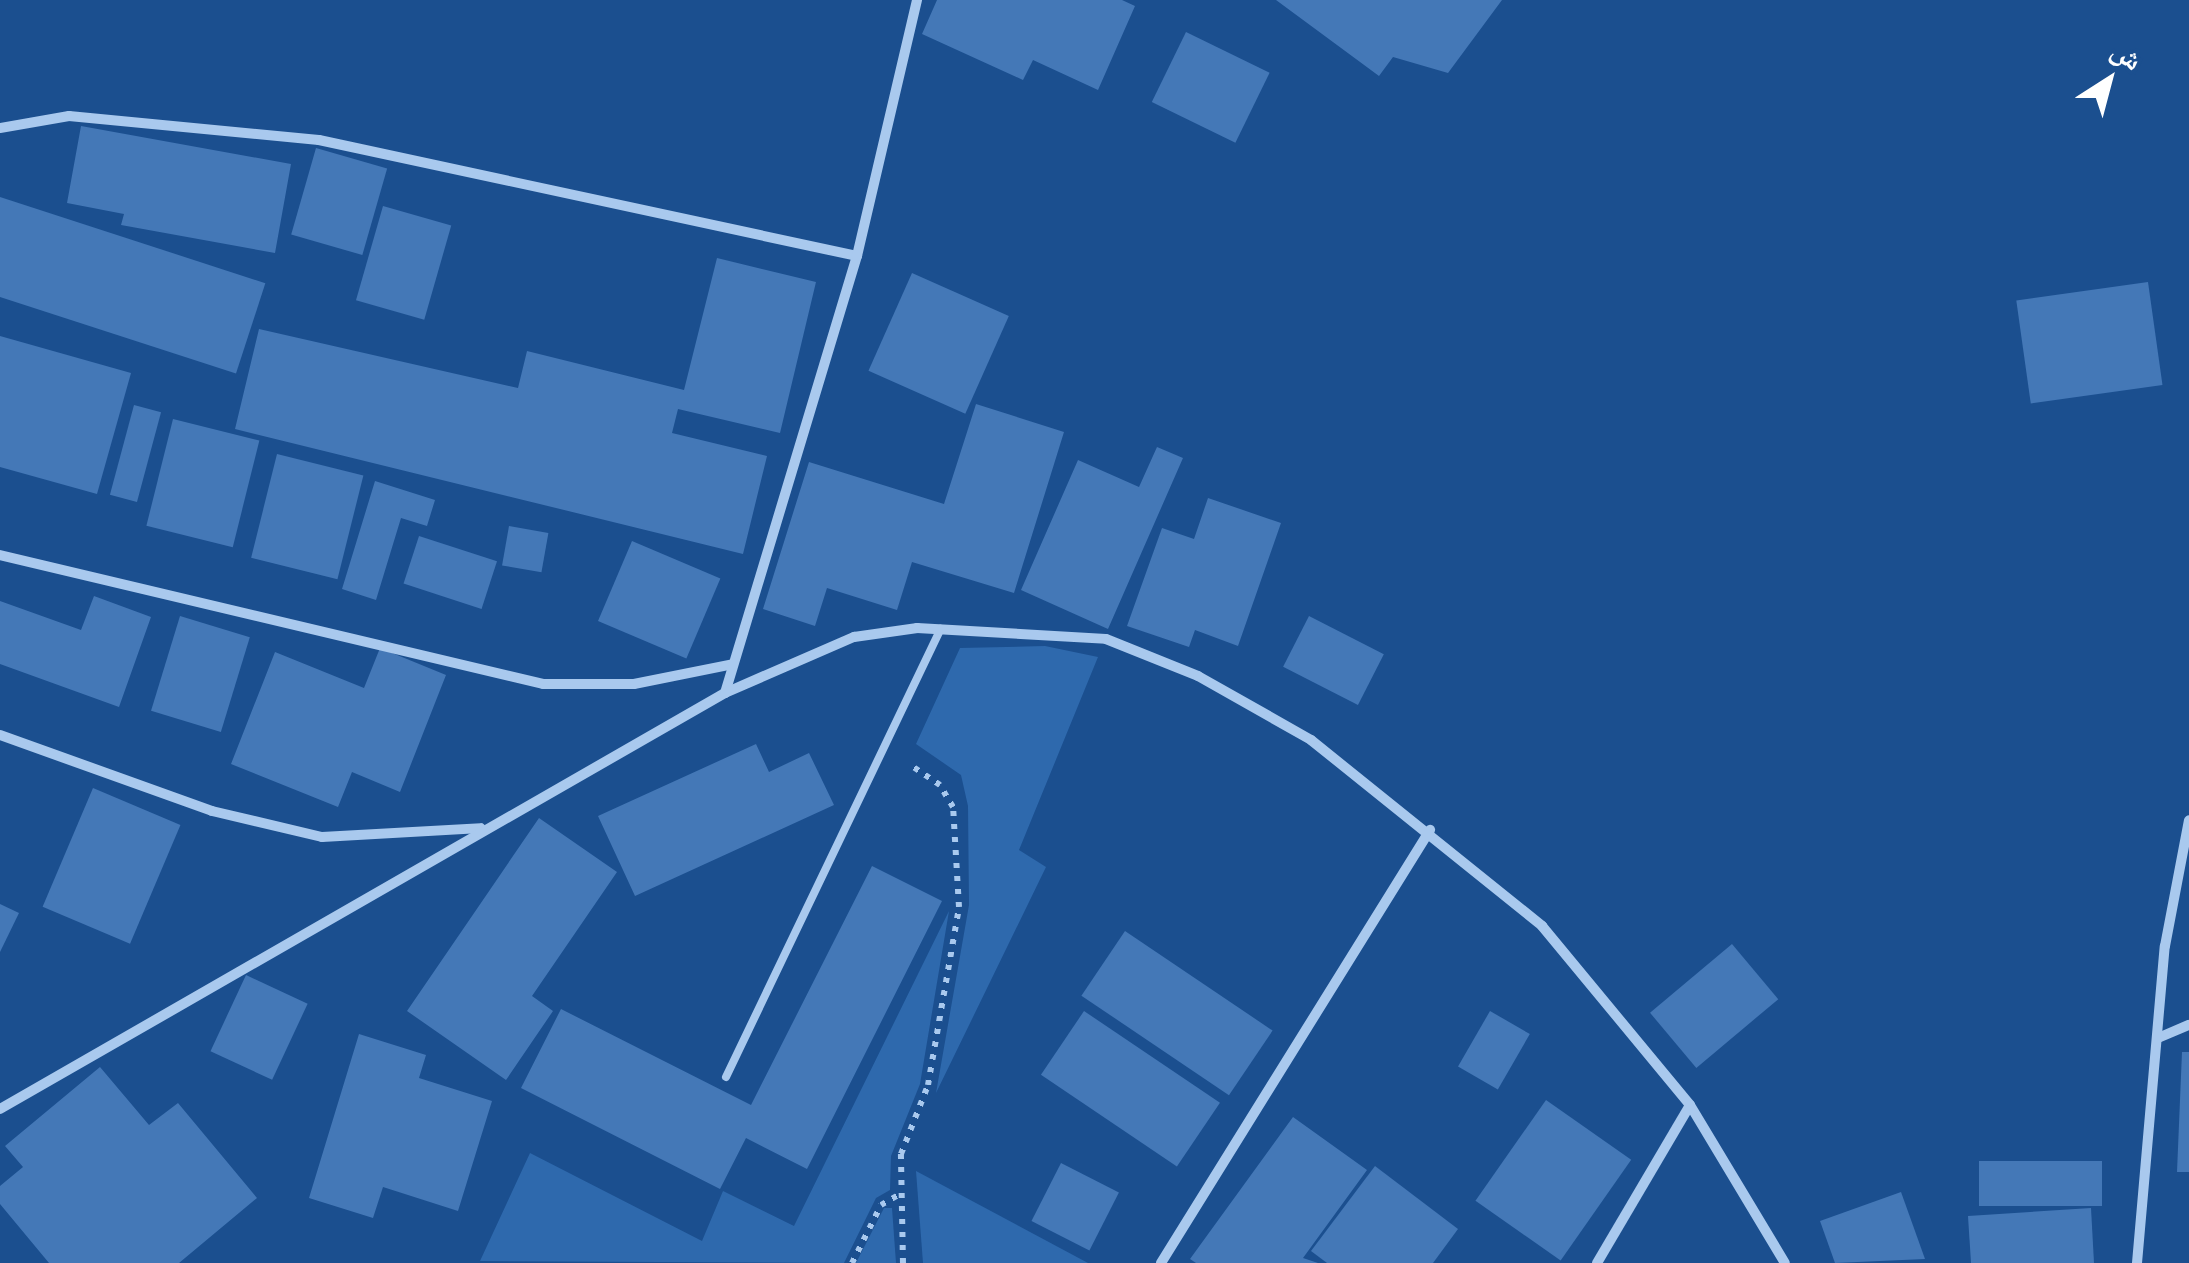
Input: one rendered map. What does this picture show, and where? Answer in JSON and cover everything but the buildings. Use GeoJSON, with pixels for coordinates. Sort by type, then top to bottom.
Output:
{"type":"FeatureCollection","features":[{"type":"Feature","properties":{"kind":"street"},"geometry":{"type":"LineString","coordinates":[[725,692],[857,256],[917,0]]}},
{"type":"Feature","properties":{"kind":"street"},"geometry":{"type":"LineString","coordinates":[[0,128],[69,116],[320,140],[857,256]]}},
{"type":"Feature","properties":{"kind":"street"},"geometry":{"type":"LineString","coordinates":[[0,554],[543,684],[634,684],[733,664]]}},
{"type":"Feature","properties":{"kind":"street"},"geometry":{"type":"LineString","coordinates":[[0,1109],[725,692],[854,637],[941,628],[1106,639],[1198,676],[1311,740],[1430,830],[1542,926],[1690,1105],[1785,1263]]}},
{"type":"Feature","properties":{"kind":"street"},"geometry":{"type":"LineString","coordinates":[[0,736],[212,812],[322,837],[487,828]]}},
{"type":"Feature","properties":{"kind":"street"},"geometry":{"type":"LineString","coordinates":[[2137,1263],[2165,946],[2189,820]]}},
{"type":"Feature","properties":{"kind":"street"},"geometry":{"type":"LineString","coordinates":[[1160,1263],[1430,830]]}},
{"type":"Feature","properties":{"kind":"street"},"geometry":{"type":"LineString","coordinates":[[2158,1038],[2189,1025]]}},
{"type":"Feature","properties":{"kind":"street"},"geometry":{"type":"LineString","coordinates":[[1597,1263],[1690,1105]]}},
{"type":"Feature","properties":{"kind":"lane"},"geometry":{"type":"LineString","coordinates":[[726,1077],[941,628]]}},
{"type":"Feature","properties":{"kind":"path"},"geometry":{"type":"LineString","coordinates":[[884,748],[940,785],[953,807],[959,908],[928,1084],[901,1154],[898,1195],[903,1263]]}},
{"type":"Feature","properties":{"kind":"path"},"geometry":{"type":"LineString","coordinates":[[852,1263],[882,1204],[898,1195]]}},
{"type":"Feature","properties":{"kind":"shaded area"},"geometry":{"type":"Polygon","coordinates":[[[1045,646],[1098,657],[1019,850],[1046,867],[936,1093],[969,905],[968,806],[961,775],[916,744],[960,648],[1045,646]]]}},
{"type":"Feature","properties":{"kind":"shaded area"},"geometry":{"type":"Polygon","coordinates":[[[949,911],[920,1084],[891,1156],[890,1190],[876,1198],[844,1263],[480,1261],[530,1153],[702,1241],[723,1191],[794,1226],[949,911]]]}},
{"type":"Feature","properties":{"kind":"shaded area"},"geometry":{"type":"Polygon","coordinates":[[[916,1171],[1088,1263],[923,1263],[916,1171]]]}},
{"type":"Feature","properties":{"kind":"shaded area"},"geometry":{"type":"Polygon","coordinates":[[[884,1208],[892,1208],[896,1263],[856,1263],[884,1208]]]}}]}
